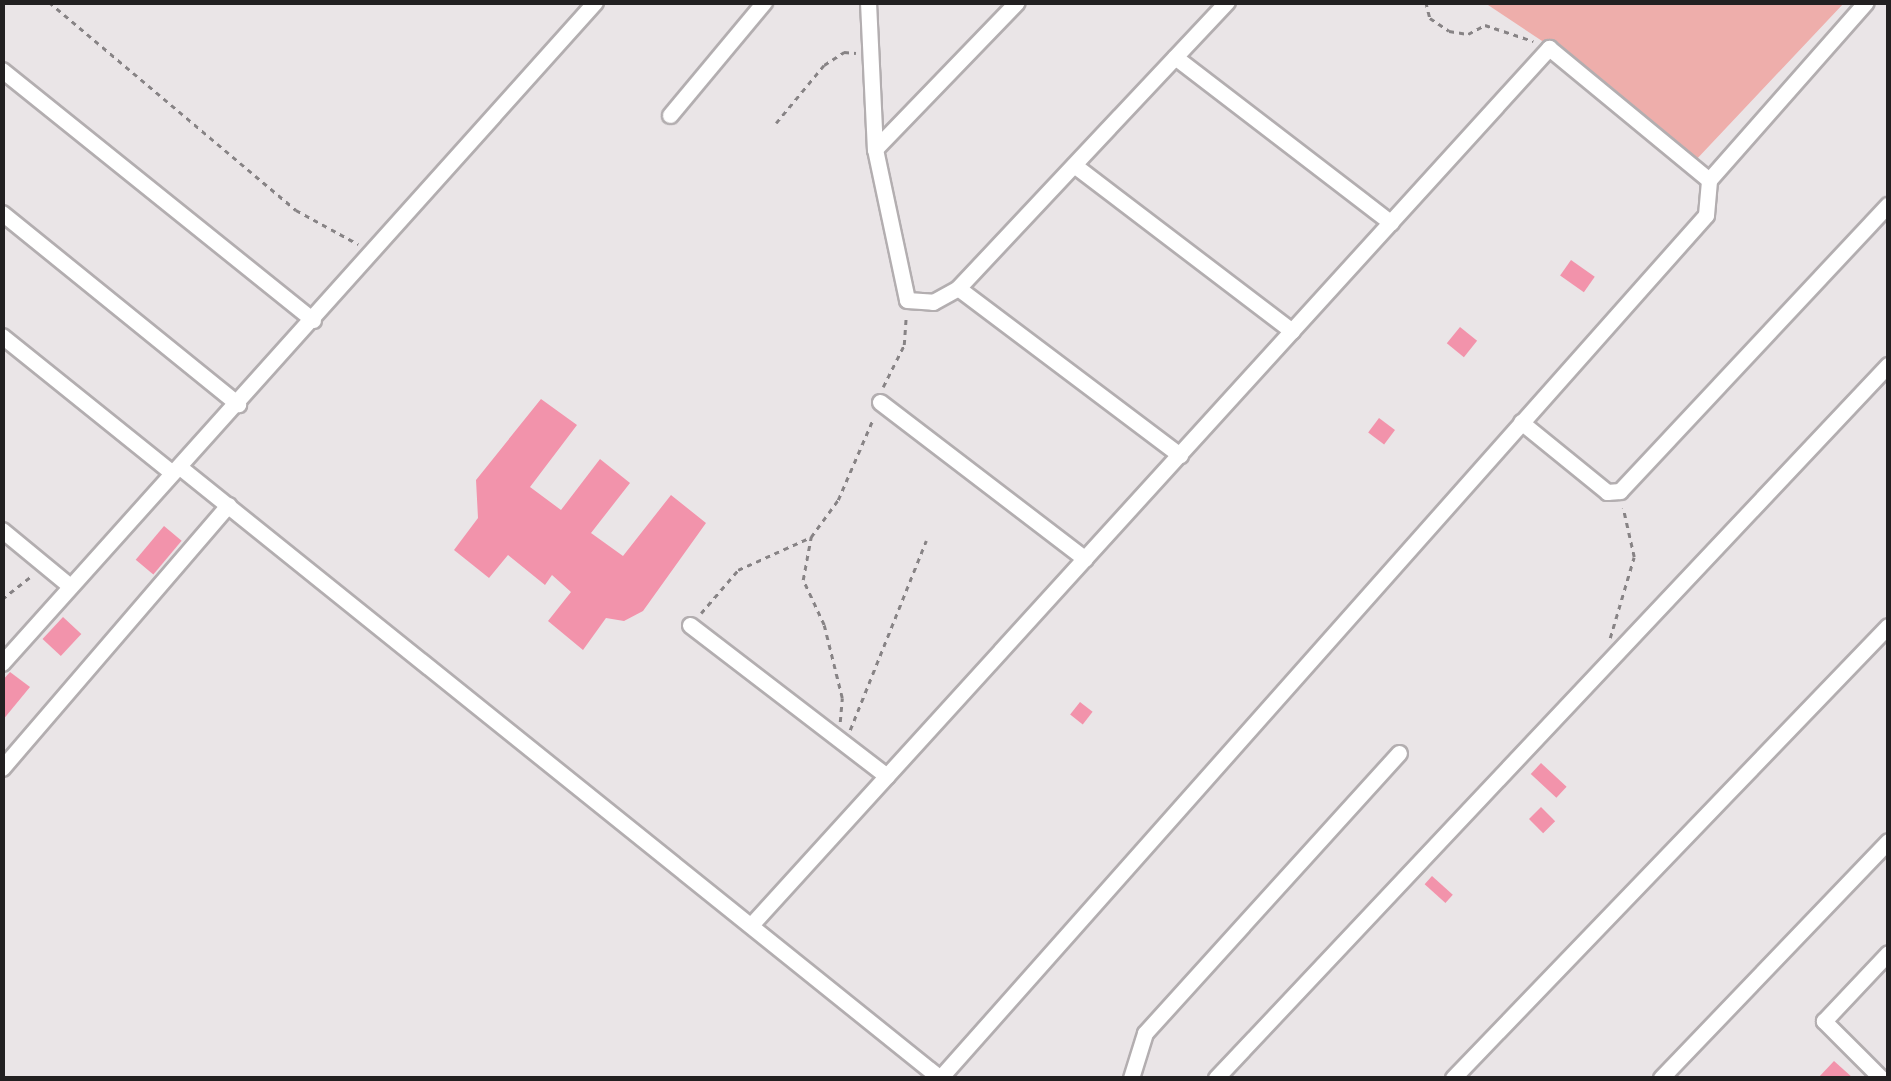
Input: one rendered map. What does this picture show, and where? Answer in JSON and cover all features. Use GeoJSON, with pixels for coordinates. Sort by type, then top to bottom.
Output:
{"type":"FeatureCollection","features":[{"type":"Feature","properties":{"kind":"street"},"geometry":{"type":"LineString","coordinates":[[4,657],[238,404],[594,2]]}},
{"type":"Feature","properties":{"kind":"street"},"geometry":{"type":"LineString","coordinates":[[670,115],[764,2]]}},
{"type":"Feature","properties":{"kind":"street"},"geometry":{"type":"LineString","coordinates":[[868,2],[875,150],[907,300],[933,302],[958,288],[1227,2]]}},
{"type":"Feature","properties":{"kind":"street"},"geometry":{"type":"LineString","coordinates":[[875,150],[1017,2]]}},
{"type":"Feature","properties":{"kind":"street"},"geometry":{"type":"LineString","coordinates":[[2,336],[228,505],[940,1078],[1706,215],[1709,180],[1866,2]]}},
{"type":"Feature","properties":{"kind":"street"},"geometry":{"type":"LineString","coordinates":[[751,926],[1549,48],[1709,180]]}},
{"type":"Feature","properties":{"kind":"street"},"geometry":{"type":"LineString","coordinates":[[1176,58],[1392,223]]}},
{"type":"Feature","properties":{"kind":"street"},"geometry":{"type":"LineString","coordinates":[[2,70],[313,320]]}},
{"type":"Feature","properties":{"kind":"street"},"geometry":{"type":"LineString","coordinates":[[1074,165],[1292,332]]}},
{"type":"Feature","properties":{"kind":"street"},"geometry":{"type":"LineString","coordinates":[[1522,422],[1607,492],[1620,492],[1888,205]]}},
{"type":"Feature","properties":{"kind":"street"},"geometry":{"type":"LineString","coordinates":[[2,214],[238,404]]}},
{"type":"Feature","properties":{"kind":"street"},"geometry":{"type":"LineString","coordinates":[[958,288],[1180,455]]}},
{"type":"Feature","properties":{"kind":"street"},"geometry":{"type":"LineString","coordinates":[[1216,1078],[1888,365]]}},
{"type":"Feature","properties":{"kind":"street"},"geometry":{"type":"LineString","coordinates":[[880,402],[1085,560]]}},
{"type":"Feature","properties":{"kind":"street"},"geometry":{"type":"LineString","coordinates":[[2,768],[228,505]]}},
{"type":"Feature","properties":{"kind":"street"},"geometry":{"type":"LineString","coordinates":[[2,530],[70,586]]}},
{"type":"Feature","properties":{"kind":"street"},"geometry":{"type":"LineString","coordinates":[[690,625],[887,776]]}},
{"type":"Feature","properties":{"kind":"street"},"geometry":{"type":"LineString","coordinates":[[1453,1078],[1888,626]]}},
{"type":"Feature","properties":{"kind":"street"},"geometry":{"type":"LineString","coordinates":[[1131,1078],[1145,1033],[1400,753]]}},
{"type":"Feature","properties":{"kind":"street"},"geometry":{"type":"LineString","coordinates":[[1661,1078],[1888,841]]}},
{"type":"Feature","properties":{"kind":"street"},"geometry":{"type":"LineString","coordinates":[[1881,1078],[1824,1022],[1888,952]]}},
{"type":"Feature","properties":{"kind":"path"},"geometry":{"type":"LineString","coordinates":[[49,2],[281,198],[371,255]]}},
{"type":"Feature","properties":{"kind":"path"},"geometry":{"type":"LineString","coordinates":[[1426,2],[1430,18],[1449,31],[1468,34],[1485,25],[1549,48]]}},
{"type":"Feature","properties":{"kind":"path"},"geometry":{"type":"LineString","coordinates":[[776,122],[824,65],[844,52],[868,54]]}},
{"type":"Feature","properties":{"kind":"path"},"geometry":{"type":"LineString","coordinates":[[842,741],[842,698],[824,625],[803,580],[811,537],[838,500],[880,402],[886,371],[904,346],[907,300]]}},
{"type":"Feature","properties":{"kind":"path"},"geometry":{"type":"LineString","coordinates":[[1618,653],[1609,636],[1611,619],[1634,557],[1620,492]]}},
{"type":"Feature","properties":{"kind":"path"},"geometry":{"type":"LineString","coordinates":[[690,625],[738,570],[811,537]]}},
{"type":"Feature","properties":{"kind":"path"},"geometry":{"type":"LineString","coordinates":[[842,741],[926,541]]}},
{"type":"Feature","properties":{"kind":"path"},"geometry":{"type":"LineString","coordinates":[[2,599],[45,566]]}},
{"type":"Feature","properties":{"kind":"shaded area"},"geometry":{"type":"Polygon","coordinates":[[[1485,3],[1844,3],[1694,162],[1613,88],[1485,3]]]}},
{"type":"Feature","properties":{"kind":"building"},"geometry":{"type":"Polygon","coordinates":[[[1571,260],[1595,277],[1584,292],[1560,276],[1571,260]]]}},
{"type":"Feature","properties":{"kind":"building"},"geometry":{"type":"Polygon","coordinates":[[[1460,327],[1477,341],[1464,357],[1447,343],[1460,327]]]}},
{"type":"Feature","properties":{"kind":"building"},"geometry":{"type":"Polygon","coordinates":[[[541,399],[577,425],[530,487],[561,510],[600,459],[630,483],[591,533],[623,556],[671,495],[706,523],[643,611],[624,621],[606,618],[583,650],[548,621],[571,592],[552,575],[545,585],[508,555],[489,578],[454,550],[478,518],[476,480],[541,399]]]}},
{"type":"Feature","properties":{"kind":"building"},"geometry":{"type":"Polygon","coordinates":[[[1379,418],[1395,430],[1384,444],[1368,432],[1379,418]]]}},
{"type":"Feature","properties":{"kind":"building"},"geometry":{"type":"Polygon","coordinates":[[[164,526],[182,541],[153,574],[136,560],[164,526]]]}},
{"type":"Feature","properties":{"kind":"building"},"geometry":{"type":"Polygon","coordinates":[[[63,617],[81,634],[61,656],[43,639],[63,617]]]}},
{"type":"Feature","properties":{"kind":"building"},"geometry":{"type":"Polygon","coordinates":[[[10,672],[30,687],[2,721],[2,681],[10,672]]]}},
{"type":"Feature","properties":{"kind":"building"},"geometry":{"type":"Polygon","coordinates":[[[1080,702],[1093,712],[1083,724],[1070,715],[1080,702]]]}},
{"type":"Feature","properties":{"kind":"building"},"geometry":{"type":"Polygon","coordinates":[[[1541,763],[1567,787],[1556,798],[1531,774],[1541,763]]]}},
{"type":"Feature","properties":{"kind":"building"},"geometry":{"type":"Polygon","coordinates":[[[1541,807],[1555,821],[1543,833],[1529,819],[1541,807]]]}},
{"type":"Feature","properties":{"kind":"building"},"geometry":{"type":"Polygon","coordinates":[[[1432,876],[1453,895],[1445,903],[1425,884],[1432,876]]]}},
{"type":"Feature","properties":{"kind":"building"},"geometry":{"type":"Polygon","coordinates":[[[1834,1061],[1853,1078],[1818,1078],[1834,1061]]]}}]}
